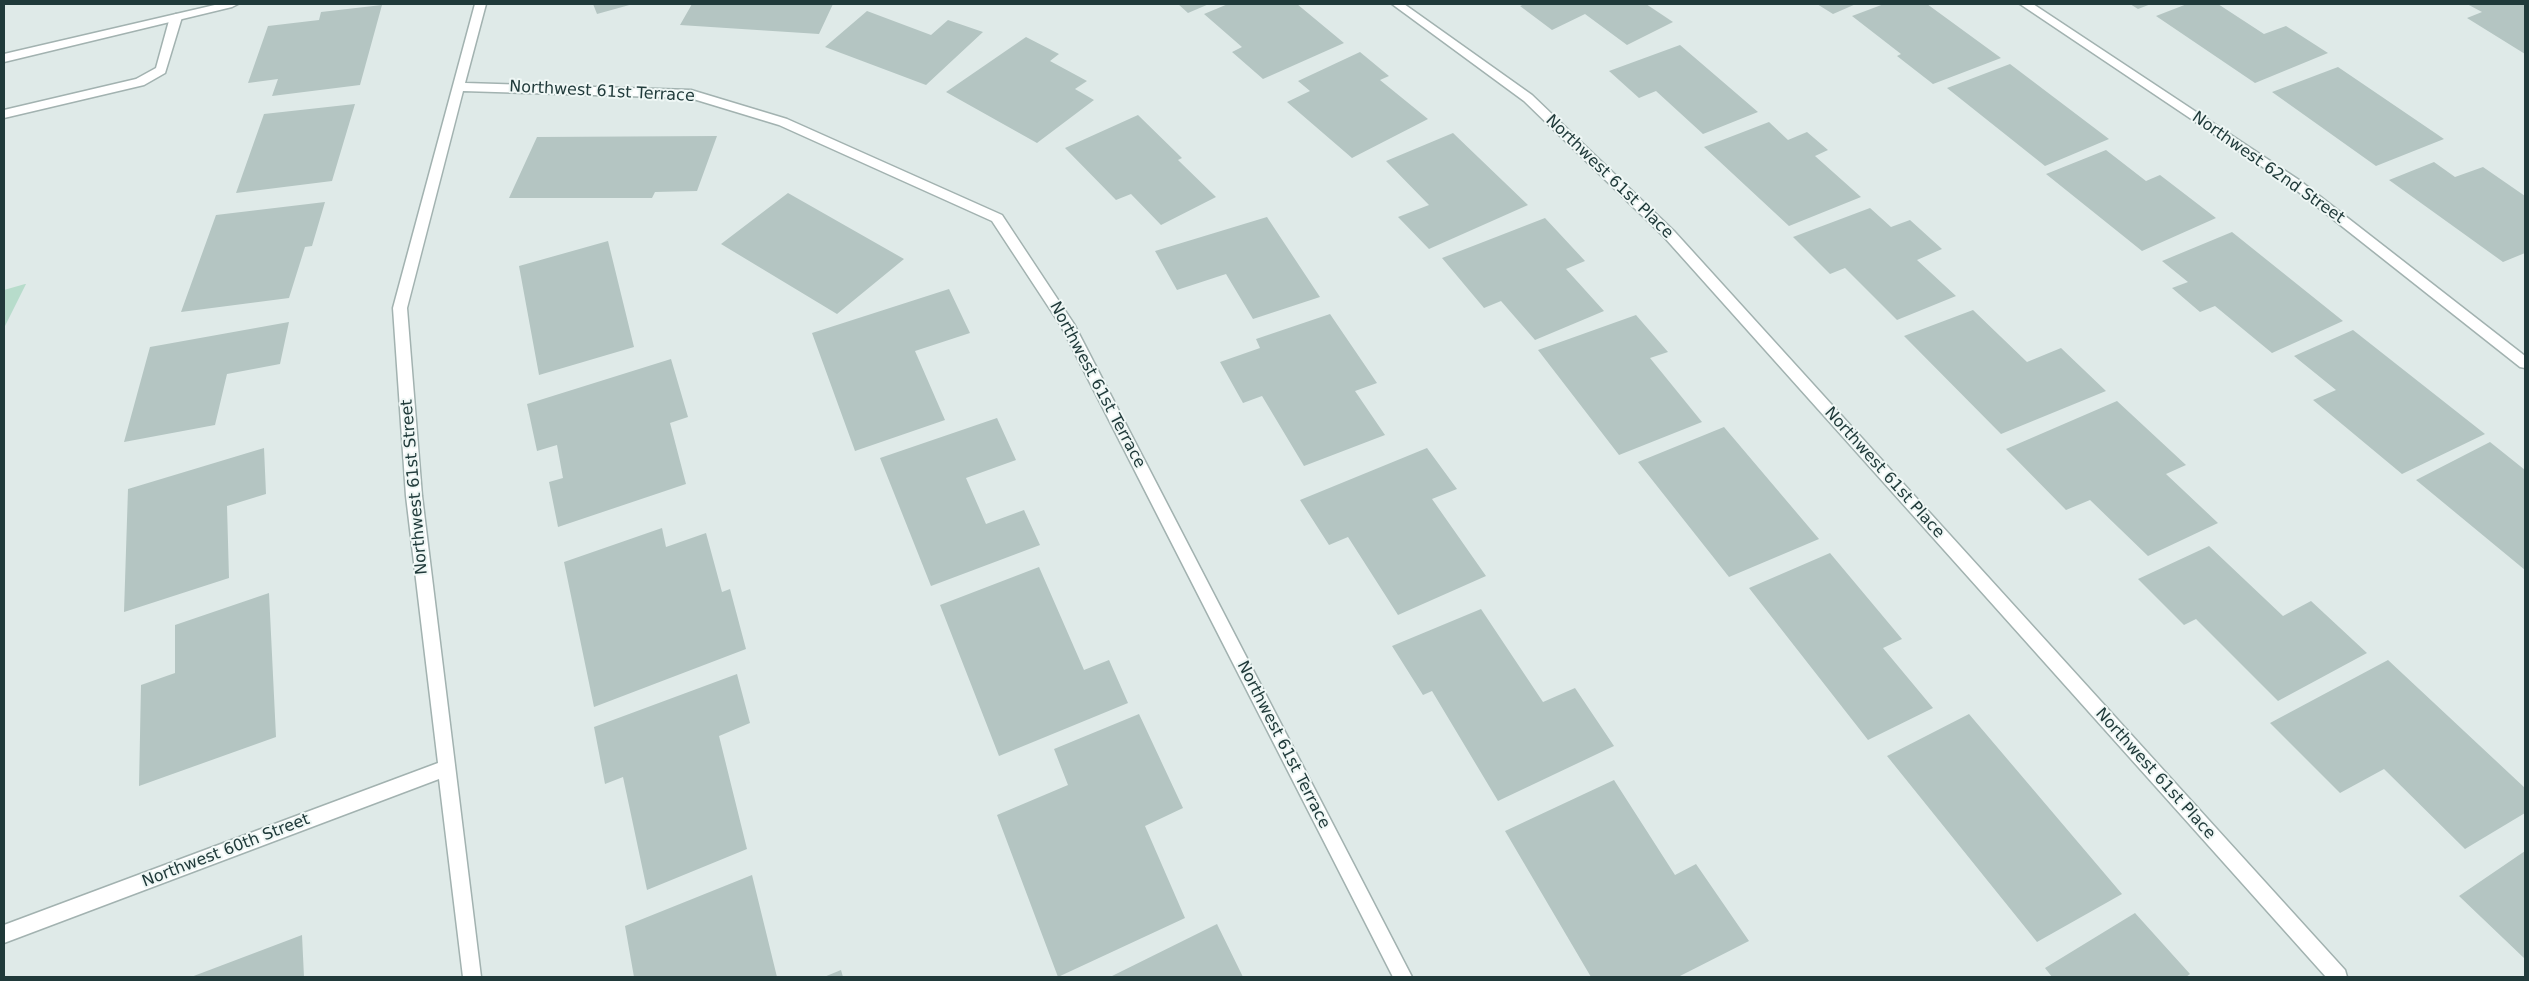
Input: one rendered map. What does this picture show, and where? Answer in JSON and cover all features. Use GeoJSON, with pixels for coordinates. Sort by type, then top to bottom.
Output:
{"type":"FeatureCollection","features":[{"type":"Feature","properties":{"kind":"street"},"geometry":{"type":"LineString","coordinates":[[4,58],[232,4]]}},
{"type":"Feature","properties":{"kind":"street","name":"Northwest 61st Street"},"geometry":{"type":"LineString","coordinates":[[472,977],[414,496],[400,308],[460,86],[480,4]]}},
{"type":"Feature","properties":{"kind":"street","name":"Northwest 61st Place"},"geometry":{"type":"LineString","coordinates":[[1397,4],[1528,98],[1669,234],[2338,977]]}},
{"type":"Feature","properties":{"kind":"street","name":"Northwest 62nd Street"},"geometry":{"type":"LineString","coordinates":[[2026,4],[2295,183],[2525,362]]}},
{"type":"Feature","properties":{"kind":"street"},"geometry":{"type":"LineString","coordinates":[[4,114],[140,82],[161,70],[176,17]]}},
{"type":"Feature","properties":{"kind":"street","name":"Northwest 61st Terrace"},"geometry":{"type":"LineString","coordinates":[[460,86],[691,94],[783,122],[997,218],[1067,324],[1403,977]]}},
{"type":"Feature","properties":{"kind":"street","name":"Northwest 60th Street"},"geometry":{"type":"LineString","coordinates":[[4,934],[447,768]]}},
{"type":"Feature","properties":{"kind":"green space"},"geometry":{"type":"Polygon","coordinates":[[[26,284],[4,328],[4,290],[26,284]]]}},
{"type":"Feature","properties":{"kind":"building"},"geometry":{"type":"Polygon","coordinates":[[[593,4],[633,4],[597,14],[593,4]]]}},
{"type":"Feature","properties":{"kind":"building"},"geometry":{"type":"Polygon","coordinates":[[[692,4],[833,4],[819,34],[680,25],[692,4]]]}},
{"type":"Feature","properties":{"kind":"building"},"geometry":{"type":"Polygon","coordinates":[[[1178,4],[1209,4],[1188,13],[1178,4]]]}},
{"type":"Feature","properties":{"kind":"building"},"geometry":{"type":"Polygon","coordinates":[[[1228,4],[1297,4],[1344,43],[1263,79],[1232,52],[1242,47],[1204,14],[1228,4]]]}},
{"type":"Feature","properties":{"kind":"building"},"geometry":{"type":"Polygon","coordinates":[[[1525,4],[1646,4],[1673,22],[1627,45],[1585,14],[1552,30],[1520,6],[1525,4]]]}},
{"type":"Feature","properties":{"kind":"building"},"geometry":{"type":"Polygon","coordinates":[[[1817,4],[1856,4],[1833,14],[1817,4]]]}},
{"type":"Feature","properties":{"kind":"building"},"geometry":{"type":"Polygon","coordinates":[[[1884,4],[1927,4],[2001,58],[1933,84],[1897,56],[1901,54],[1852,16],[1884,4]]]}},
{"type":"Feature","properties":{"kind":"building"},"geometry":{"type":"Polygon","coordinates":[[[2130,4],[2151,4],[2138,9],[2130,4]]]}},
{"type":"Feature","properties":{"kind":"building"},"geometry":{"type":"Polygon","coordinates":[[[2187,4],[2218,4],[2264,34],[2286,26],[2328,53],[2255,83],[2156,16],[2187,4]]]}},
{"type":"Feature","properties":{"kind":"building"},"geometry":{"type":"Polygon","coordinates":[[[2467,4],[2525,4],[2525,54],[2467,18],[2482,12],[2467,4]]]}},
{"type":"Feature","properties":{"kind":"building"},"geometry":{"type":"Polygon","coordinates":[[[382,5],[360,85],[272,96],[278,79],[248,83],[268,26],[319,20],[321,12],[382,5]]]}},
{"type":"Feature","properties":{"kind":"building"},"geometry":{"type":"Polygon","coordinates":[[[867,11],[931,35],[948,20],[983,32],[926,85],[825,47],[867,11]]]}},
{"type":"Feature","properties":{"kind":"building"},"geometry":{"type":"Polygon","coordinates":[[[1026,37],[1059,54],[1050,61],[1087,81],[1075,89],[1094,100],[1037,143],[946,92],[1026,37]]]}},
{"type":"Feature","properties":{"kind":"building"},"geometry":{"type":"Polygon","coordinates":[[[1680,45],[1758,112],[1703,134],[1656,91],[1639,98],[1609,71],[1680,45]]]}},
{"type":"Feature","properties":{"kind":"building"},"geometry":{"type":"Polygon","coordinates":[[[1360,52],[1389,76],[1380,80],[1428,119],[1352,158],[1287,102],[1310,91],[1298,81],[1360,52]]]}},
{"type":"Feature","properties":{"kind":"building"},"geometry":{"type":"Polygon","coordinates":[[[2010,64],[2109,139],[2045,166],[1947,88],[2010,64]]]}},
{"type":"Feature","properties":{"kind":"building"},"geometry":{"type":"Polygon","coordinates":[[[2338,67],[2444,139],[2376,166],[2272,92],[2338,67]]]}},
{"type":"Feature","properties":{"kind":"building"},"geometry":{"type":"Polygon","coordinates":[[[355,104],[332,181],[236,193],[264,114],[355,104]]]}},
{"type":"Feature","properties":{"kind":"building"},"geometry":{"type":"Polygon","coordinates":[[[1138,115],[1182,158],[1178,160],[1216,197],[1161,225],[1131,194],[1116,200],[1065,148],[1138,115]]]}},
{"type":"Feature","properties":{"kind":"building"},"geometry":{"type":"Polygon","coordinates":[[[1769,122],[1788,140],[1807,132],[1828,150],[1815,156],[1861,197],[1789,226],[1704,147],[1769,122]]]}},
{"type":"Feature","properties":{"kind":"building"},"geometry":{"type":"Polygon","coordinates":[[[1453,133],[1528,205],[1429,249],[1398,217],[1429,205],[1386,161],[1453,133]]]}},
{"type":"Feature","properties":{"kind":"building"},"geometry":{"type":"Polygon","coordinates":[[[717,136],[697,191],[655,192],[652,198],[509,198],[537,137],[717,136]]]}},
{"type":"Feature","properties":{"kind":"building"},"geometry":{"type":"Polygon","coordinates":[[[2106,150],[2146,181],[2160,175],[2216,218],[2142,251],[2046,174],[2106,150]]]}},
{"type":"Feature","properties":{"kind":"building"},"geometry":{"type":"Polygon","coordinates":[[[2434,162],[2455,177],[2483,167],[2525,196],[2525,253],[2503,262],[2389,180],[2434,162]]]}},
{"type":"Feature","properties":{"kind":"building"},"geometry":{"type":"Polygon","coordinates":[[[788,193],[904,259],[837,314],[721,244],[788,193]]]}},
{"type":"Feature","properties":{"kind":"building"},"geometry":{"type":"Polygon","coordinates":[[[325,202],[312,246],[305,247],[289,298],[181,312],[216,215],[325,202]]]}},
{"type":"Feature","properties":{"kind":"building"},"geometry":{"type":"Polygon","coordinates":[[[1870,208],[1891,227],[1910,220],[1942,249],[1917,260],[1956,296],[1897,320],[1845,268],[1830,274],[1793,237],[1870,208]]]}},
{"type":"Feature","properties":{"kind":"building"},"geometry":{"type":"Polygon","coordinates":[[[1267,217],[1320,297],[1253,319],[1226,274],[1177,290],[1155,251],[1267,217]]]}},
{"type":"Feature","properties":{"kind":"building"},"geometry":{"type":"Polygon","coordinates":[[[1545,218],[1585,261],[1566,269],[1604,311],[1535,340],[1501,301],[1484,308],[1442,258],[1545,218]]]}},
{"type":"Feature","properties":{"kind":"building"},"geometry":{"type":"Polygon","coordinates":[[[2232,232],[2343,321],[2272,353],[2215,306],[2200,312],[2172,288],[2188,282],[2162,261],[2232,232]]]}},
{"type":"Feature","properties":{"kind":"building"},"geometry":{"type":"Polygon","coordinates":[[[608,241],[634,347],[539,375],[519,266],[608,241]]]}},
{"type":"Feature","properties":{"kind":"building"},"geometry":{"type":"Polygon","coordinates":[[[949,289],[970,333],[915,351],[945,420],[855,451],[812,333],[949,289]]]}},
{"type":"Feature","properties":{"kind":"building"},"geometry":{"type":"Polygon","coordinates":[[[1973,310],[2027,362],[2061,348],[2106,391],[2001,434],[1904,336],[1973,310]]]}},
{"type":"Feature","properties":{"kind":"building"},"geometry":{"type":"Polygon","coordinates":[[[1330,314],[1377,383],[1355,391],[1385,435],[1304,466],[1262,396],[1243,403],[1220,362],[1260,348],[1256,339],[1330,314]]]}},
{"type":"Feature","properties":{"kind":"building"},"geometry":{"type":"Polygon","coordinates":[[[1636,315],[1668,352],[1650,358],[1702,422],[1619,455],[1538,350],[1636,315]]]}},
{"type":"Feature","properties":{"kind":"building"},"geometry":{"type":"Polygon","coordinates":[[[289,322],[280,364],[227,374],[215,425],[124,442],[150,347],[289,322]]]}},
{"type":"Feature","properties":{"kind":"building"},"geometry":{"type":"Polygon","coordinates":[[[2353,330],[2485,434],[2402,474],[2313,400],[2336,390],[2294,356],[2353,330]]]}},
{"type":"Feature","properties":{"kind":"building"},"geometry":{"type":"Polygon","coordinates":[[[671,359],[688,417],[670,423],[686,484],[558,527],[549,482],[563,478],[557,445],[537,451],[527,404],[671,359]]]}},
{"type":"Feature","properties":{"kind":"building"},"geometry":{"type":"Polygon","coordinates":[[[2117,401],[2186,465],[2166,474],[2218,523],[2148,556],[2090,500],[2066,510],[2006,449],[2117,401]]]}},
{"type":"Feature","properties":{"kind":"building"},"geometry":{"type":"Polygon","coordinates":[[[997,418],[1016,460],[966,478],[986,524],[1024,510],[1040,545],[931,586],[880,458],[997,418]]]}},
{"type":"Feature","properties":{"kind":"building"},"geometry":{"type":"Polygon","coordinates":[[[1724,427],[1819,539],[1729,577],[1638,462],[1724,427]]]}},
{"type":"Feature","properties":{"kind":"building"},"geometry":{"type":"Polygon","coordinates":[[[2490,442],[2525,470],[2525,570],[2416,480],[2490,442]]]}},
{"type":"Feature","properties":{"kind":"building"},"geometry":{"type":"Polygon","coordinates":[[[264,448],[266,494],[227,506],[229,578],[124,612],[128,489],[264,448]]]}},
{"type":"Feature","properties":{"kind":"building"},"geometry":{"type":"Polygon","coordinates":[[[1427,448],[1457,489],[1432,499],[1486,576],[1398,615],[1348,537],[1329,545],[1300,500],[1427,448]]]}},
{"type":"Feature","properties":{"kind":"building"},"geometry":{"type":"Polygon","coordinates":[[[662,528],[666,547],[706,533],[722,592],[730,589],[746,649],[594,707],[564,562],[662,528]]]}},
{"type":"Feature","properties":{"kind":"building"},"geometry":{"type":"Polygon","coordinates":[[[2209,546],[2283,616],[2311,601],[2367,653],[2278,701],[2196,619],[2184,625],[2138,579],[2209,546]]]}},
{"type":"Feature","properties":{"kind":"building"},"geometry":{"type":"Polygon","coordinates":[[[1830,553],[1902,639],[1883,648],[1933,708],[1868,740],[1749,588],[1830,553]]]}},
{"type":"Feature","properties":{"kind":"building"},"geometry":{"type":"Polygon","coordinates":[[[1039,567],[1084,670],[1109,660],[1128,703],[999,756],[940,605],[1039,567]]]}},
{"type":"Feature","properties":{"kind":"building"},"geometry":{"type":"Polygon","coordinates":[[[269,593],[276,737],[139,786],[141,685],[175,673],[175,625],[269,593]]]}},
{"type":"Feature","properties":{"kind":"building"},"geometry":{"type":"Polygon","coordinates":[[[1481,609],[1543,702],[1575,688],[1614,746],[1498,801],[1432,691],[1423,695],[1392,646],[1481,609]]]}},
{"type":"Feature","properties":{"kind":"building"},"geometry":{"type":"Polygon","coordinates":[[[2388,660],[2525,788],[2525,813],[2465,849],[2384,769],[2340,793],[2270,723],[2388,660]]]}},
{"type":"Feature","properties":{"kind":"building"},"geometry":{"type":"Polygon","coordinates":[[[737,674],[750,723],[719,736],[747,849],[647,890],[623,777],[605,784],[594,727],[737,674]]]}},
{"type":"Feature","properties":{"kind":"building"},"geometry":{"type":"Polygon","coordinates":[[[1139,714],[1183,808],[1145,826],[1185,918],[1058,977],[997,815],[1068,785],[1054,749],[1139,714]]]}},
{"type":"Feature","properties":{"kind":"building"},"geometry":{"type":"Polygon","coordinates":[[[1969,714],[2122,894],[2037,942],[1887,756],[1969,714]]]}},
{"type":"Feature","properties":{"kind":"building"},"geometry":{"type":"Polygon","coordinates":[[[1614,780],[1675,875],[1696,864],[1749,941],[1678,977],[1591,977],[1505,831],[1614,780]]]}},
{"type":"Feature","properties":{"kind":"building"},"geometry":{"type":"Polygon","coordinates":[[[2525,851],[2525,959],[2459,896],[2525,851]]]}},
{"type":"Feature","properties":{"kind":"building"},"geometry":{"type":"Polygon","coordinates":[[[752,875],[777,977],[634,977],[625,926],[752,875]]]}},
{"type":"Feature","properties":{"kind":"building"},"geometry":{"type":"Polygon","coordinates":[[[2135,913],[2190,974],[2186,977],[2052,977],[2045,968],[2135,913]]]}},
{"type":"Feature","properties":{"kind":"building"},"geometry":{"type":"Polygon","coordinates":[[[1217,924],[1243,977],[1110,977],[1217,924]]]}},
{"type":"Feature","properties":{"kind":"building"},"geometry":{"type":"Polygon","coordinates":[[[302,935],[304,977],[191,977],[302,935]]]}},
{"type":"Feature","properties":{"kind":"building"},"geometry":{"type":"Polygon","coordinates":[[[841,970],[843,977],[824,977],[841,970]]]}}]}
